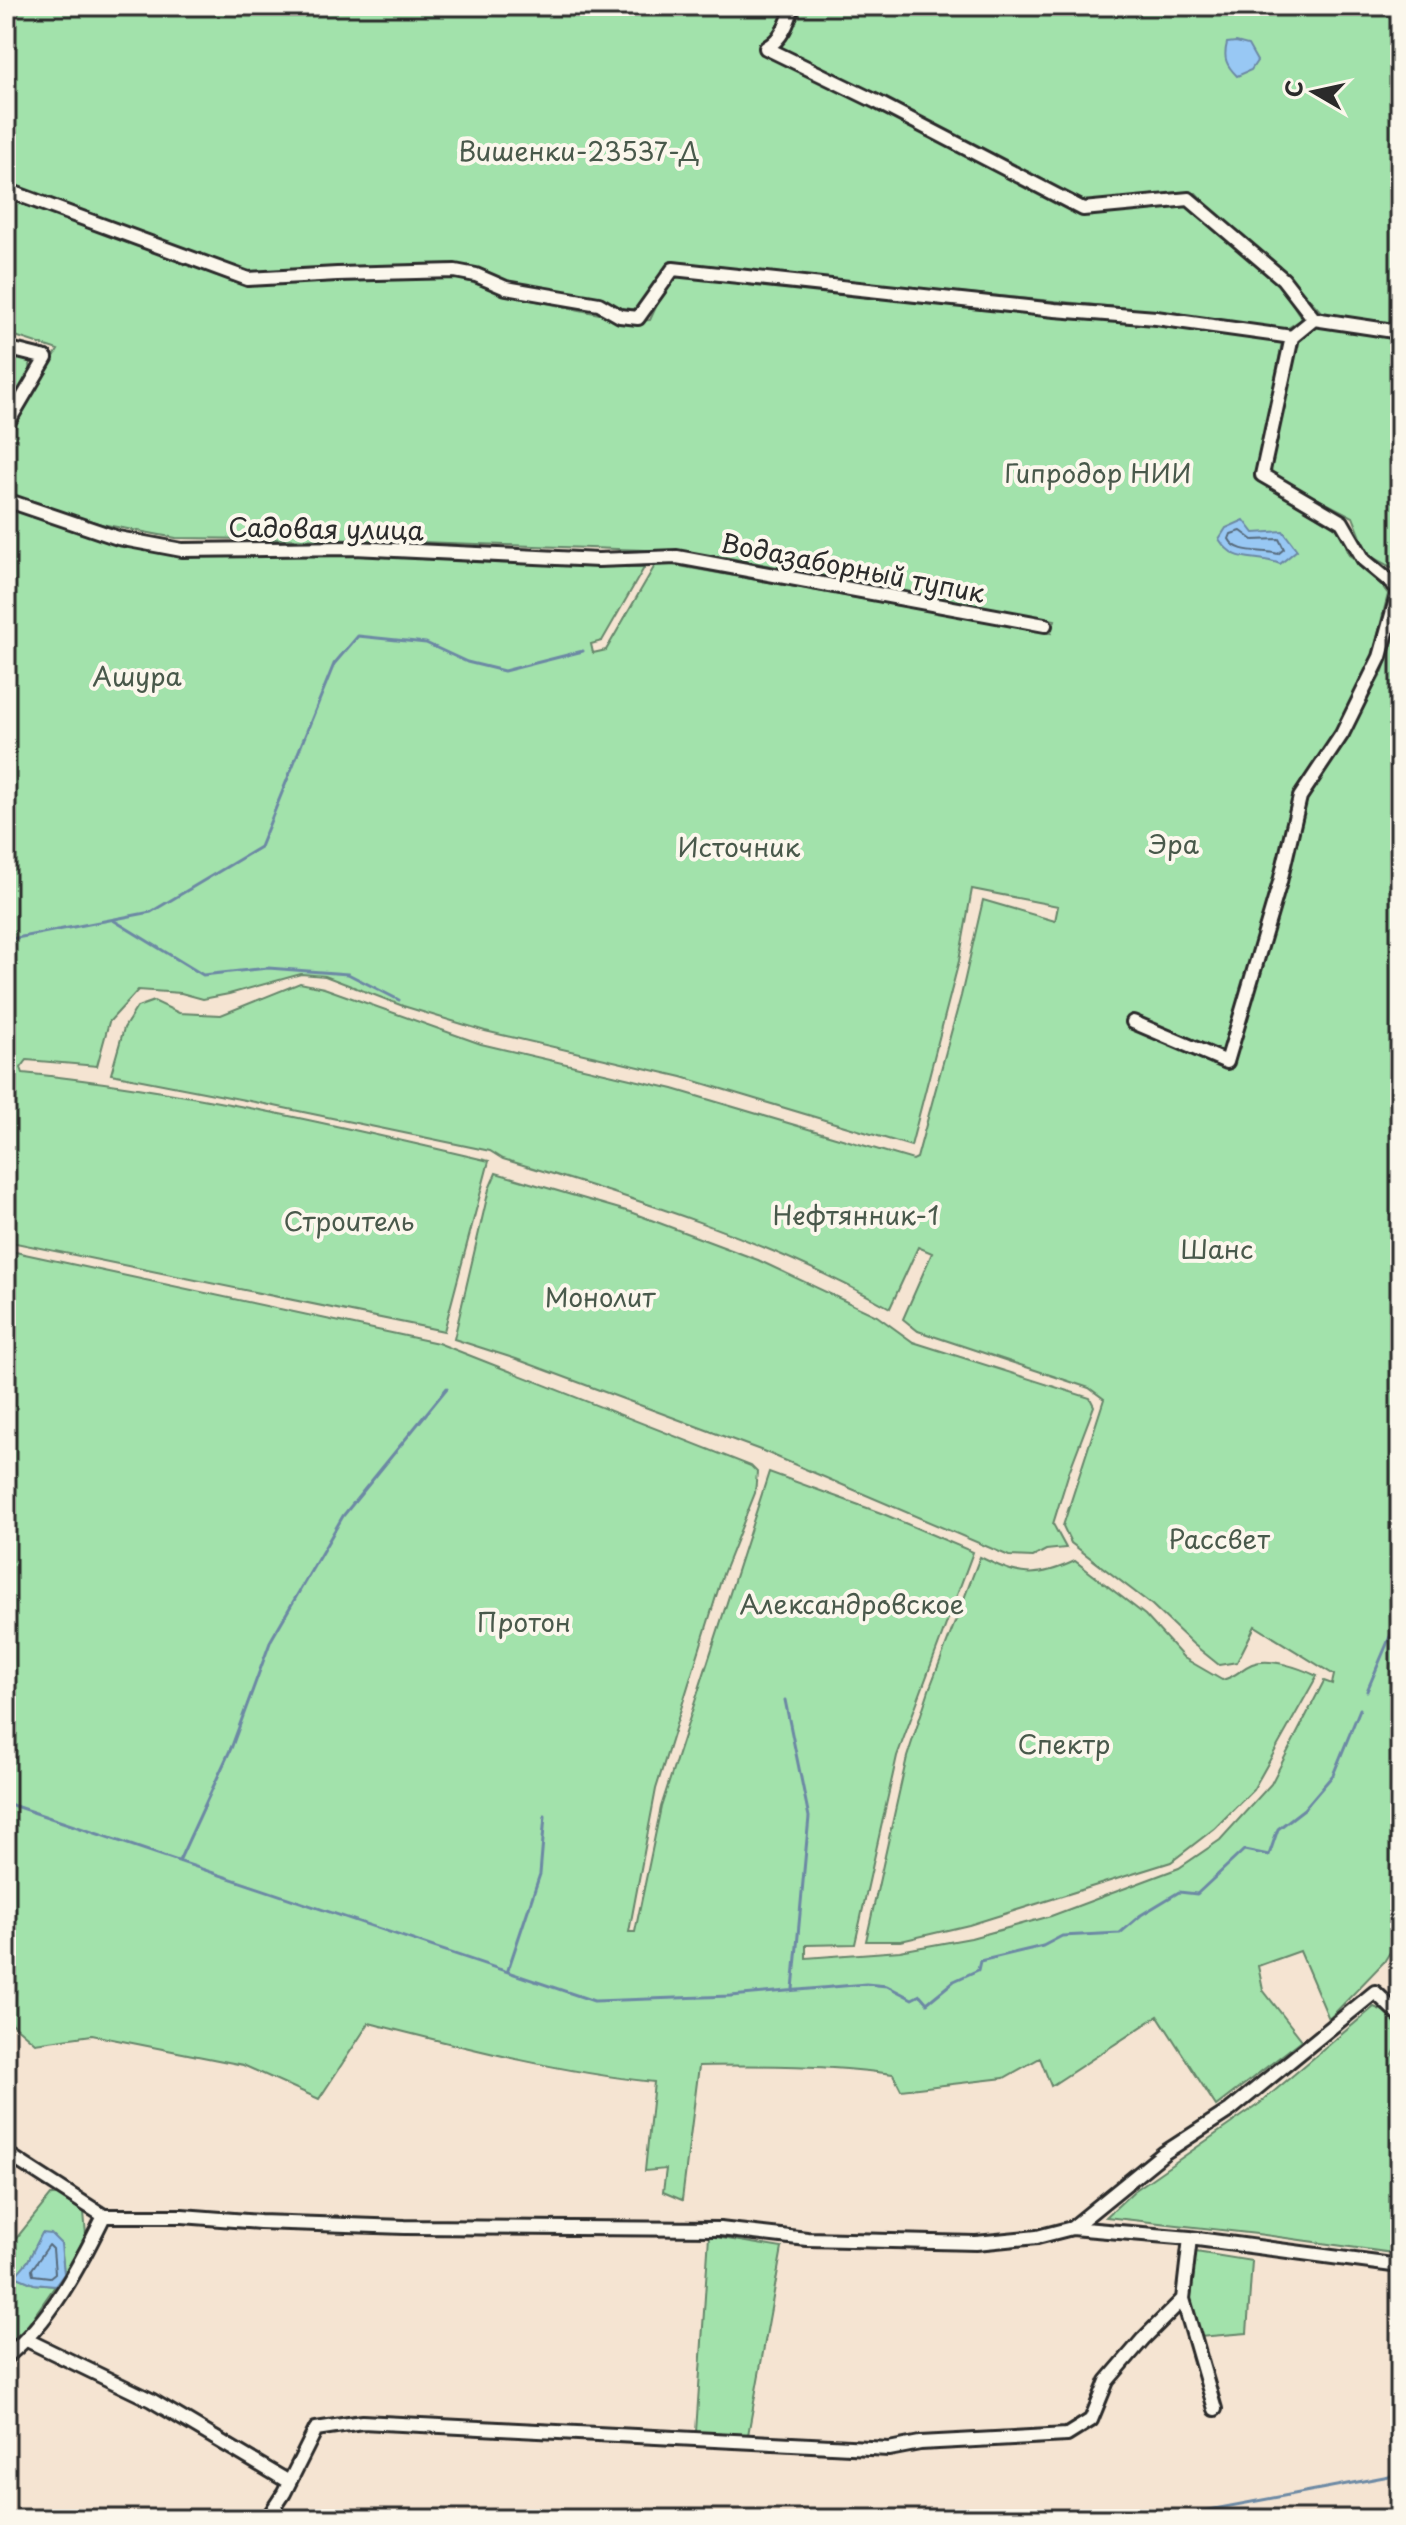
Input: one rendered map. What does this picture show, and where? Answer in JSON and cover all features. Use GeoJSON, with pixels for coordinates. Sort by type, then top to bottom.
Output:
{"type":"FeatureCollection","features":[{"type":"Feature","properties":{"kind":"street"},"geometry":{"type":"LineString","coordinates":[[793,6],[783,32],[774,44],[766,48],[1083,209],[1189,199],[1283,279],[1314,319],[1400,332]]}},
{"type":"Feature","properties":{"kind":"street"},"geometry":{"type":"LineString","coordinates":[[6,190],[248,279],[455,271],[476,275],[506,288],[599,304],[620,316],[638,318],[673,269],[1041,309],[1156,318],[1292,337]]}},
{"type":"Feature","properties":{"kind":"street"},"geometry":{"type":"LineString","coordinates":[[1133,1022],[1227,1062],[1280,882],[1300,797],[1342,734],[1380,657],[1399,589],[1364,560],[1342,522],[1262,475],[1292,337],[1314,319]]}},
{"type":"Feature","properties":{"kind":"street"},"geometry":{"type":"LineString","coordinates":[[6,348],[46,358],[6,426]]}},
{"type":"Feature","properties":{"kind":"street","name":"Садовая улица"},"geometry":{"type":"LineString","coordinates":[[6,500],[118,538],[182,550],[354,548],[598,560],[653,557]]}},
{"type":"Feature","properties":{"kind":"street","name":"Водазаборный тупик"},"geometry":{"type":"LineString","coordinates":[[653,557],[677,557],[727,565],[1045,625]]}},
{"type":"Feature","properties":{"kind":"street"},"geometry":{"type":"LineString","coordinates":[[1072,2228],[1164,2153],[1230,2110],[1375,1992],[1400,2016]]}},
{"type":"Feature","properties":{"kind":"street"},"geometry":{"type":"LineString","coordinates":[[6,2153],[104,2216],[182,2216],[405,2227],[720,2229],[807,2239],[976,2243],[1037,2237],[1072,2228],[1190,2238],[1400,2266]]}},
{"type":"Feature","properties":{"kind":"street"},"geometry":{"type":"LineString","coordinates":[[6,2357],[27,2340],[71,2279],[104,2216]]}},
{"type":"Feature","properties":{"kind":"street"},"geometry":{"type":"LineString","coordinates":[[1190,2238],[1183,2299],[1215,2409]]}},
{"type":"Feature","properties":{"kind":"street"},"geometry":{"type":"LineString","coordinates":[[267,2519],[316,2429],[362,2422],[889,2449],[920,2443],[1067,2435],[1091,2420],[1107,2381],[1183,2299]]}},
{"type":"Feature","properties":{"kind":"street"},"geometry":{"type":"LineString","coordinates":[[27,2340],[151,2400],[289,2482]]}},
{"type":"Feature","properties":{"kind":"green space","name":"Вишенки-23537-Д"},"geometry":{"type":"Polygon","coordinates":[[[6,6],[786,6],[780,29],[763,44],[763,54],[887,111],[1082,214],[1185,204],[1233,240],[1277,280],[1302,319],[1280,333],[1128,308],[671,261],[639,308],[621,312],[513,284],[484,270],[447,264],[365,272],[298,269],[248,275],[100,222],[6,183],[6,6]]]}},
{"type":"Feature","properties":{"kind":"green space"},"geometry":{"type":"Polygon","coordinates":[[[798,6],[1400,6],[1400,324],[1322,313],[1287,274],[1229,228],[1196,193],[1087,203],[776,50],[791,28],[798,6]]]}},
{"type":"Feature","properties":{"kind":"green space"},"geometry":{"type":"Polygon","coordinates":[[[6,193],[245,285],[303,279],[334,281],[448,275],[517,297],[633,321],[650,320],[669,279],[676,275],[1145,323],[1282,342],[1257,479],[1342,532],[1349,555],[1370,569],[1388,594],[1370,667],[1334,733],[1300,783],[1225,1052],[1131,1014],[1128,1023],[1231,1069],[1309,792],[1343,744],[1383,671],[1400,619],[1400,1936],[1384,1962],[1329,2019],[1300,1951],[1258,1966],[1263,1990],[1302,2040],[1216,2106],[1158,2016],[1051,2086],[1040,2058],[1004,2078],[901,2090],[893,2074],[869,2071],[796,2066],[699,2066],[682,2200],[663,2192],[666,2169],[645,2171],[654,2082],[546,2065],[369,2023],[319,2099],[243,2065],[92,2035],[35,2043],[6,2018],[6,1250],[438,1343],[751,1466],[757,1472],[755,1493],[723,1574],[656,1789],[629,1932],[635,1932],[661,1807],[769,1472],[881,1513],[973,1552],[897,1756],[855,1944],[806,1945],[806,1958],[900,1951],[971,1938],[1051,1916],[1179,1868],[1220,1840],[1271,1784],[1324,1681],[1332,1684],[1334,1675],[1255,1626],[1237,1662],[1219,1665],[1152,1605],[1071,1543],[1063,1526],[1104,1399],[1089,1388],[918,1331],[903,1319],[932,1253],[918,1247],[890,1308],[749,1241],[652,1205],[503,1159],[490,1151],[111,1074],[124,1028],[137,1007],[154,1001],[179,1013],[221,1015],[300,983],[324,988],[481,1044],[673,1089],[913,1160],[917,1158],[961,996],[983,900],[1055,921],[1058,906],[972,889],[959,961],[911,1146],[682,1077],[485,1031],[403,1006],[325,976],[301,974],[203,999],[181,993],[138,990],[109,1022],[97,1066],[27,1060],[21,1068],[23,1073],[141,1088],[258,1110],[489,1161],[444,1331],[6,1241],[6,504],[179,552],[330,552],[644,568],[602,641],[591,644],[593,653],[606,650],[657,562],[1051,633],[1055,620],[724,557],[645,550],[365,540],[176,538],[101,524],[37,505],[6,492],[6,436],[58,350],[6,333],[6,193]]]}},
{"type":"Feature","properties":{"kind":"green space"},"geometry":{"type":"Polygon","coordinates":[[[1322,324],[1400,337],[1400,572],[1368,555],[1353,517],[1268,473],[1298,338],[1322,324]]]}},
{"type":"Feature","properties":{"kind":"green space"},"geometry":{"type":"Polygon","coordinates":[[[6,356],[20,357],[30,363],[31,374],[6,412],[6,356]]]}},
{"type":"Feature","properties":{"kind":"green space","name":"Монолит"},"geometry":{"type":"Polygon","coordinates":[[[496,1173],[630,1212],[758,1260],[877,1316],[913,1342],[1090,1398],[1094,1406],[1053,1524],[1066,1548],[1046,1550],[1033,1557],[1009,1556],[763,1451],[454,1339],[489,1189],[496,1173]]]}},
{"type":"Feature","properties":{"kind":"green space","name":"Спектр"},"geometry":{"type":"Polygon","coordinates":[[[980,1557],[1016,1572],[1027,1573],[1048,1571],[1075,1561],[1145,1615],[1184,1658],[1222,1680],[1259,1662],[1294,1667],[1317,1676],[1253,1790],[1215,1828],[1171,1862],[969,1925],[901,1941],[866,1941],[907,1757],[980,1557]]]}},
{"type":"Feature","properties":{"kind":"green space"},"geometry":{"type":"Polygon","coordinates":[[[1374,2007],[1393,2015],[1400,2041],[1393,2055],[1400,2062],[1400,2254],[1106,2217],[1134,2191],[1259,2104],[1374,2007]]]}},
{"type":"Feature","properties":{"kind":"green space"},"geometry":{"type":"Polygon","coordinates":[[[51,2195],[59,2195],[84,2212],[86,2235],[64,2274],[61,2244],[42,2234],[16,2276],[34,2284],[55,2286],[25,2329],[6,2346],[6,2251],[51,2195]]]}},
{"type":"Feature","properties":{"kind":"green space"},"geometry":{"type":"Polygon","coordinates":[[[709,2236],[782,2248],[748,2435],[696,2432],[709,2236]]]}},
{"type":"Feature","properties":{"kind":"green space"},"geometry":{"type":"Polygon","coordinates":[[[1196,2252],[1252,2261],[1247,2333],[1199,2337],[1190,2304],[1196,2252]]]}},
{"type":"Feature","properties":{"kind":"water"},"geometry":{"type":"Polygon","coordinates":[[[1227,43],[1248,45],[1257,61],[1251,70],[1237,76],[1228,65],[1225,53],[1227,43]]]}},
{"type":"Feature","properties":{"kind":"water"},"geometry":{"type":"Polygon","coordinates":[[[1244,520],[1254,533],[1283,531],[1297,550],[1280,564],[1232,553],[1219,539],[1226,528],[1244,520]]]}},
{"type":"Feature","properties":{"kind":"water"},"geometry":{"type":"Polygon","coordinates":[[[42,2233],[51,2234],[61,2244],[64,2274],[55,2286],[34,2284],[15,2276],[28,2261],[42,2233]]]}},
{"type":"Feature","properties":{"kind":"waterway"},"geometry":{"type":"LineString","coordinates":[[6,940],[151,912],[260,847],[334,664],[358,636],[426,643],[467,662],[504,671],[583,651]]}},
{"type":"Feature","properties":{"kind":"waterway"},"geometry":{"type":"LineString","coordinates":[[113,920],[203,975],[268,968],[348,974],[399,1000]]}},
{"type":"Feature","properties":{"kind":"waterway"},"geometry":{"type":"LineString","coordinates":[[179,1861],[232,1746],[271,1640],[343,1516],[447,1388]]}},
{"type":"Feature","properties":{"kind":"waterway"},"geometry":{"type":"LineString","coordinates":[[1367,1691],[1400,1613]]}},
{"type":"Feature","properties":{"kind":"waterway"},"geometry":{"type":"LineString","coordinates":[[785,1700],[809,1817],[793,1989]]}},
{"type":"Feature","properties":{"kind":"waterway"},"geometry":{"type":"LineString","coordinates":[[6,1803],[594,2001],[731,1996],[866,1984],[887,1986],[912,1999],[920,1995],[927,2003],[954,1981],[978,1970],[980,1961],[1043,1946],[1062,1936],[1120,1933],[1141,1915],[1179,1892],[1197,1894],[1244,1850],[1269,1855],[1278,1829],[1304,1809],[1333,1775],[1360,1709]]}},
{"type":"Feature","properties":{"kind":"waterway"},"geometry":{"type":"LineString","coordinates":[[508,1970],[540,1874],[545,1816]]}},
{"type":"Feature","properties":{"kind":"waterway"},"geometry":{"type":"LineString","coordinates":[[1161,2519],[1400,2474]]}},
{"type":"Feature","properties":{"kind":"park label","name":"Гипродор НИИ"},"geometry":{"type":"Point","coordinates":[1098,472]}},
{"type":"Feature","properties":{"kind":"park label","name":"Ашура"},"geometry":{"type":"Point","coordinates":[137,675]}},
{"type":"Feature","properties":{"kind":"park label","name":"Эра"},"geometry":{"type":"Point","coordinates":[1174,843]}},
{"type":"Feature","properties":{"kind":"park label","name":"Источник"},"geometry":{"type":"Point","coordinates":[739,846]}},
{"type":"Feature","properties":{"kind":"park label","name":"Нефтянник-1"},"geometry":{"type":"Point","coordinates":[856,1214]}},
{"type":"Feature","properties":{"kind":"park label","name":"Строитель"},"geometry":{"type":"Point","coordinates":[349,1220]}},
{"type":"Feature","properties":{"kind":"park label","name":"Шанс"},"geometry":{"type":"Point","coordinates":[1217,1248]}},
{"type":"Feature","properties":{"kind":"park label","name":"Рассвет"},"geometry":{"type":"Point","coordinates":[1219,1538]}},
{"type":"Feature","properties":{"kind":"park label","name":"Александровское"},"geometry":{"type":"Point","coordinates":[852,1603]}},
{"type":"Feature","properties":{"kind":"park label","name":"Протон"},"geometry":{"type":"Point","coordinates":[524,1621]}}]}
